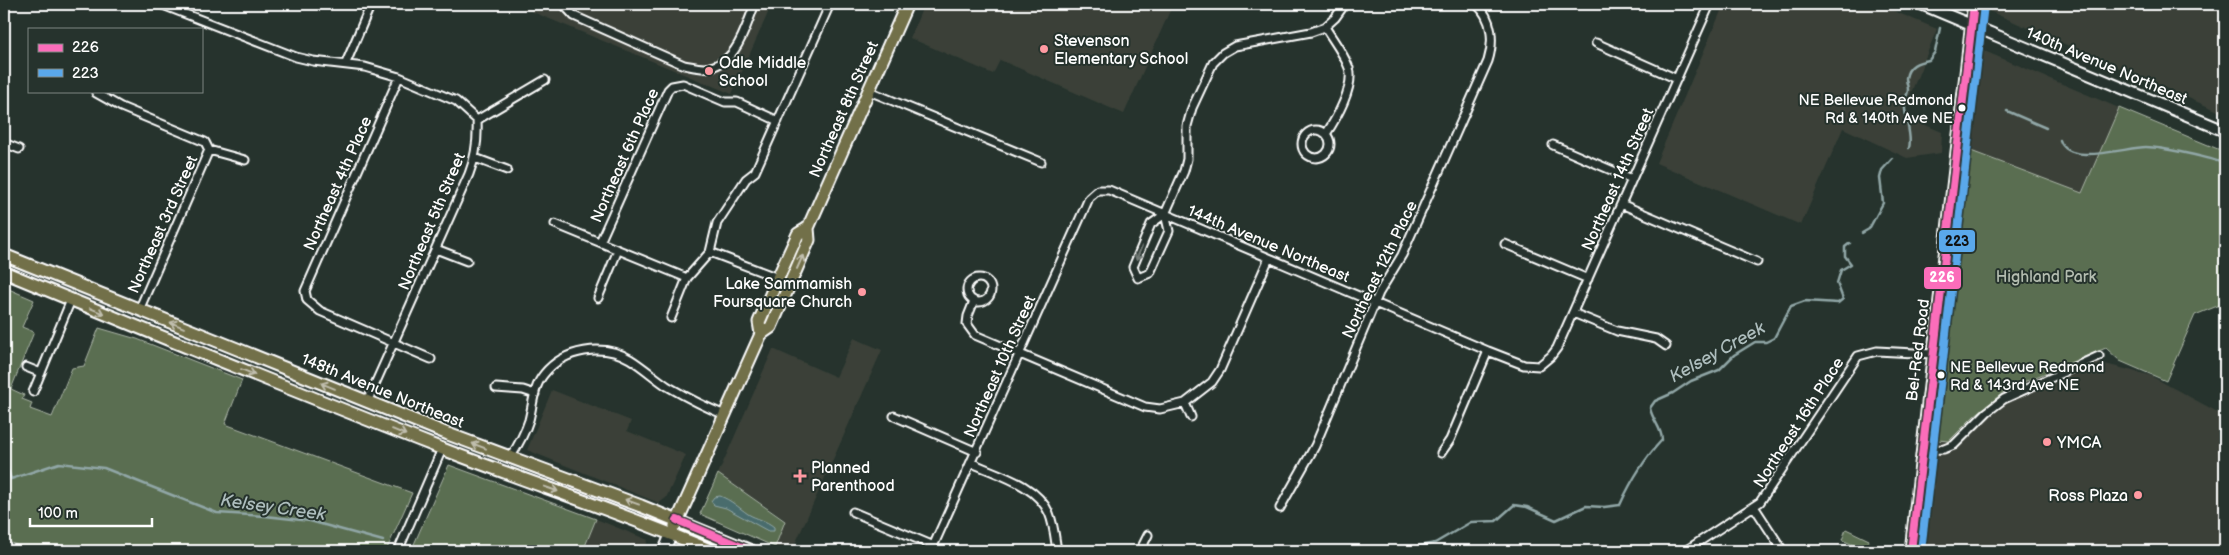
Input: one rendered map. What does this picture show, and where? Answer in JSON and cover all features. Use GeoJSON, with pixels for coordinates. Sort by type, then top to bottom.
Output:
{"type":"FeatureCollection","features":[{"type":"Feature","properties":{"kind":"main road","name":"Northeast 8th Street"},"geometry":{"type":"LineString","coordinates":[[761,334],[771,327],[809,240],[808,228],[907,4]]}},
{"type":"Feature","properties":{"kind":"main road","name":"140th Avenue Northeast"},"geometry":{"type":"LineString","coordinates":[[1921,4],[2225,131]]}},
{"type":"Feature","properties":{"kind":"main road","name":"Bel-Red Road"},"geometry":{"type":"LineString","coordinates":[[1911,551],[1974,4]]}},
{"type":"Feature","properties":{"kind":"main road","name":"Northeast 8th Street"},"geometry":{"type":"LineString","coordinates":[[664,551],[761,334],[760,322],[778,278],[798,234],[808,228]]}},
{"type":"Feature","properties":{"kind":"main road","name":"148th Avenue Northeast"},"geometry":{"type":"LineString","coordinates":[[4,256],[367,402],[677,520],[751,551]]}},
{"type":"Feature","properties":{"kind":"main road","name":"148th Avenue Northeast"},"geometry":{"type":"LineString","coordinates":[[4,272],[442,449],[712,551]]}},
{"type":"Feature","properties":{"kind":"main road"},"geometry":{"type":"LineString","coordinates":[[52,292],[54,287],[61,285],[95,292]]}},
{"type":"Feature","properties":{"kind":"main road"},"geometry":{"type":"LineString","coordinates":[[494,468],[524,473],[532,466]]}},
{"type":"Feature","properties":{"kind":"street"},"geometry":{"type":"LineString","coordinates":[[160,4],[296,57],[313,61],[346,63],[399,77],[456,101],[477,120],[545,80]]}},
{"type":"Feature","properties":{"kind":"street"},"geometry":{"type":"LineString","coordinates":[[346,63],[371,4]]}},
{"type":"Feature","properties":{"kind":"street"},"geometry":{"type":"LineString","coordinates":[[564,4],[574,16],[684,65],[704,68],[718,64],[732,54],[737,47],[755,4]]}},
{"type":"Feature","properties":{"kind":"street"},"geometry":{"type":"LineString","coordinates":[[671,318],[687,278],[710,252],[717,223],[746,179],[755,172],[830,4]]}},
{"type":"Feature","properties":{"kind":"street"},"geometry":{"type":"LineString","coordinates":[[1165,214],[1169,232],[1150,274],[1138,278],[1133,267],[1151,224],[1165,214],[1187,159],[1187,126],[1192,108],[1213,63],[1223,53],[1236,46],[1311,32],[1325,27],[1335,18],[1345,4]]}},
{"type":"Feature","properties":{"kind":"street","name":"Northeast 12th Place"},"geometry":{"type":"LineString","coordinates":[[1280,508],[1315,446],[1375,303],[1406,247],[1488,61],[1492,48],[1492,39],[1486,16],[1476,4]]}},
{"type":"Feature","properties":{"kind":"street","name":"Northeast 14th Street"},"geometry":{"type":"LineString","coordinates":[[1545,362],[1557,348],[1710,4]]}},
{"type":"Feature","properties":{"kind":"street"},"geometry":{"type":"LineString","coordinates":[[1325,27],[1349,68],[1351,76],[1350,86],[1326,134]]}},
{"type":"Feature","properties":{"kind":"street"},"geometry":{"type":"LineString","coordinates":[[1596,44],[1677,78]]}},
{"type":"Feature","properties":{"kind":"street","name":"Northeast 4th Place"},"geometry":{"type":"LineString","coordinates":[[393,342],[320,311],[307,300],[305,291],[399,77]]}},
{"type":"Feature","properties":{"kind":"street","name":"Northeast 6th Place"},"geometry":{"type":"LineString","coordinates":[[600,242],[668,90],[677,84],[725,102],[737,102],[778,121]]}},
{"type":"Feature","properties":{"kind":"street"},"geometry":{"type":"LineString","coordinates":[[869,91],[1041,162]]}},
{"type":"Feature","properties":{"kind":"street"},"geometry":{"type":"LineString","coordinates":[[96,93],[121,107],[204,142],[209,150],[245,160]]}},
{"type":"Feature","properties":{"kind":"street","name":"Northeast 5th Street"},"geometry":{"type":"LineString","coordinates":[[367,402],[475,158],[478,139],[477,120]]}},
{"type":"Feature","properties":{"kind":"street"},"geometry":{"type":"LineString","coordinates":[[1317,130],[1326,134],[1330,143],[1328,152],[1319,158],[1306,155],[1301,143],[1305,134],[1317,130]]}},
{"type":"Feature","properties":{"kind":"street"},"geometry":{"type":"LineString","coordinates":[[4,143],[19,149]]}},
{"type":"Feature","properties":{"kind":"street"},"geometry":{"type":"LineString","coordinates":[[1553,145],[1632,179]]}},
{"type":"Feature","properties":{"kind":"street","name":"Northeast 3rd Street"},"geometry":{"type":"LineString","coordinates":[[139,310],[209,150]]}},
{"type":"Feature","properties":{"kind":"street"},"geometry":{"type":"LineString","coordinates":[[475,158],[507,170]]}},
{"type":"Feature","properties":{"kind":"street","name":"144th Avenue Northeast"},"geometry":{"type":"LineString","coordinates":[[1094,193],[1102,188],[1109,190],[1488,351],[1533,367],[1545,362]]}},
{"type":"Feature","properties":{"kind":"street","name":"Northeast 10th Street"},"geometry":{"type":"LineString","coordinates":[[932,548],[1021,354],[1086,205],[1094,193]]}},
{"type":"Feature","properties":{"kind":"street"},"geometry":{"type":"LineString","coordinates":[[1621,204],[1757,262]]}},
{"type":"Feature","properties":{"kind":"street"},"geometry":{"type":"LineString","coordinates":[[555,224],[687,278]]}},
{"type":"Feature","properties":{"kind":"street"},"geometry":{"type":"LineString","coordinates":[[1506,244],[1588,279]]}},
{"type":"Feature","properties":{"kind":"street"},"geometry":{"type":"LineString","coordinates":[[436,249],[467,261]]}},
{"type":"Feature","properties":{"kind":"street"},"geometry":{"type":"LineString","coordinates":[[598,298],[618,250]]}},
{"type":"Feature","properties":{"kind":"street"},"geometry":{"type":"LineString","coordinates":[[710,252],[778,278]]}},
{"type":"Feature","properties":{"kind":"street"},"geometry":{"type":"LineString","coordinates":[[974,302],[967,324],[975,335],[1145,407],[1160,409],[1185,403],[1212,382],[1220,370],[1269,258]]}},
{"type":"Feature","properties":{"kind":"street"},"geometry":{"type":"LineString","coordinates":[[33,392],[71,300]]}},
{"type":"Feature","properties":{"kind":"street"},"geometry":{"type":"LineString","coordinates":[[1573,313],[1617,331],[1656,339],[1666,346]]}},
{"type":"Feature","properties":{"kind":"street"},"geometry":{"type":"LineString","coordinates":[[393,342],[431,359]]}},
{"type":"Feature","properties":{"kind":"street"},"geometry":{"type":"LineString","coordinates":[[510,458],[528,422],[535,394],[543,374],[557,362],[577,352],[597,350],[616,352],[694,402],[725,415]]}},
{"type":"Feature","properties":{"kind":"street"},"geometry":{"type":"LineString","coordinates":[[1441,453],[1450,440],[1488,351]]}},
{"type":"Feature","properties":{"kind":"street","name":"Northeast 16th Place"},"geometry":{"type":"LineString","coordinates":[[1685,551],[1754,508],[1794,455],[1858,356],[1877,351],[1933,354]]}},
{"type":"Feature","properties":{"kind":"street"},"geometry":{"type":"LineString","coordinates":[[1922,450],[1944,449],[1954,445],[1987,412],[2004,399],[2099,356]]}},
{"type":"Feature","properties":{"kind":"street"},"geometry":{"type":"LineString","coordinates":[[26,367],[40,373]]}},
{"type":"Feature","properties":{"kind":"street"},"geometry":{"type":"LineString","coordinates":[[496,388],[524,390],[535,394]]}},
{"type":"Feature","properties":{"kind":"street"},"geometry":{"type":"LineString","coordinates":[[1185,403],[1191,417]]}},
{"type":"Feature","properties":{"kind":"street"},"geometry":{"type":"LineString","coordinates":[[894,416],[977,452]]}},
{"type":"Feature","properties":{"kind":"street"},"geometry":{"type":"LineString","coordinates":[[398,551],[442,449]]}},
{"type":"Feature","properties":{"kind":"street"},"geometry":{"type":"LineString","coordinates":[[972,463],[1026,487],[1038,498],[1048,511],[1057,551]]}},
{"type":"Feature","properties":{"kind":"street"},"geometry":{"type":"LineString","coordinates":[[1754,508],[1783,551]]}},
{"type":"Feature","properties":{"kind":"street"},"geometry":{"type":"LineString","coordinates":[[853,512],[932,548]]}},
{"type":"Feature","properties":{"kind":"street"},"geometry":{"type":"LineString","coordinates":[[1140,551],[1148,535]]}},
{"type":"Feature","properties":{"kind":"shaded area","name":"Odle Middle School"},"geometry":{"type":"Polygon","coordinates":[[[525,4],[772,4],[732,94],[523,8],[525,4]]]}},
{"type":"Feature","properties":{"kind":"shaded area","name":"Stevenson Elementary School"},"geometry":{"type":"Polygon","coordinates":[[[924,4],[1173,4],[1124,114],[1000,60],[993,74],[910,38],[924,4]]]}},
{"type":"Feature","properties":{"kind":"shaded area"},"geometry":{"type":"Polygon","coordinates":[[[1724,4],[1877,4],[1937,29],[1902,115],[1942,132],[1941,153],[1907,158],[1843,128],[1801,225],[1656,163],[1724,4]]]}},
{"type":"Feature","properties":{"kind":"shaded area"},"geometry":{"type":"Polygon","coordinates":[[[1990,4],[2225,4],[2225,114],[1989,11],[1990,4]]]}},
{"type":"Feature","properties":{"kind":"shaded area"},"geometry":{"type":"Polygon","coordinates":[[[1982,50],[2119,108],[2082,193],[1971,151],[1982,50]]]}},
{"type":"Feature","properties":{"kind":"shaded area"},"geometry":{"type":"Polygon","coordinates":[[[854,338],[882,350],[792,551],[784,551],[775,547],[785,520],[718,474],[773,349],[836,377],[854,338]]]}},
{"type":"Feature","properties":{"kind":"shaded area"},"geometry":{"type":"Polygon","coordinates":[[[2081,358],[2149,375],[2225,416],[2225,551],[1923,551],[1937,440],[1949,441],[1974,416],[2008,388],[2081,358]]]}},
{"type":"Feature","properties":{"kind":"shaded area"},"geometry":{"type":"Polygon","coordinates":[[[552,390],[631,421],[627,431],[686,455],[666,498],[659,503],[527,450],[552,390]]]}},
{"type":"Feature","properties":{"kind":"shaded area"},"geometry":{"type":"Polygon","coordinates":[[[596,519],[648,540],[644,551],[583,551],[596,519]]]}},
{"type":"Feature","properties":{"kind":"green space","name":"Highland Park"},"geometry":{"type":"Polygon","coordinates":[[[2119,108],[2225,152],[2225,303],[2195,315],[2166,381],[2120,361],[2106,348],[2009,388],[1974,416],[1949,441],[1937,440],[1971,151],[2082,193],[2119,108]]]}},
{"type":"Feature","properties":{"kind":"green space"},"geometry":{"type":"Polygon","coordinates":[[[4,287],[34,300],[22,327],[34,332],[11,389],[24,395],[22,399],[32,403],[30,409],[52,417],[72,368],[84,366],[99,328],[137,339],[242,380],[225,424],[412,493],[386,551],[31,551],[4,540],[4,287]]]}},
{"type":"Feature","properties":{"kind":"green space"},"geometry":{"type":"Polygon","coordinates":[[[449,465],[596,519],[583,551],[411,551],[449,465]]]}},
{"type":"Feature","properties":{"kind":"green space"},"geometry":{"type":"Polygon","coordinates":[[[718,474],[785,521],[775,547],[700,514],[718,474]]]}},
{"type":"Feature","properties":{"kind":"green space"},"geometry":{"type":"Polygon","coordinates":[[[1846,529],[1869,540],[1865,550],[1842,540],[1846,529]]]}},
{"type":"Feature","properties":{"kind":"water"},"geometry":{"type":"Polygon","coordinates":[[[720,496],[748,514],[771,525],[774,527],[774,531],[768,531],[726,508],[714,505],[711,501],[714,497],[720,496]]]}},
{"type":"Feature","properties":{"kind":"waterway","name":"Kelsey Creek"},"geometry":{"type":"LineString","coordinates":[[1909,148],[1910,137],[1905,113],[1905,100],[1908,90],[1907,74],[1911,67],[1929,60],[1935,52],[1940,28]]}},
{"type":"Feature","properties":{"kind":"waterway"},"geometry":{"type":"LineString","coordinates":[[2007,111],[2046,128]]}},
{"type":"Feature","properties":{"kind":"waterway"},"geometry":{"type":"LineString","coordinates":[[2060,140],[2065,148],[2085,154],[2153,147],[2198,156],[2225,164]]}},
{"type":"Feature","properties":{"kind":"waterway","name":"Kelsey Creek"},"geometry":{"type":"LineString","coordinates":[[1862,233],[1869,229],[1883,203],[1880,178],[1882,170],[1892,159]]}},
{"type":"Feature","properties":{"kind":"waterway","name":"Kelsey Creek"},"geometry":{"type":"LineString","coordinates":[[1357,551],[1366,547],[1399,550],[1435,543],[1471,522],[1496,521],[1514,505],[1527,507],[1556,520],[1586,506],[1604,507],[1620,505],[1638,471],[1662,440],[1650,408],[1655,401],[1673,393],[1691,381],[1719,370],[1734,355],[1755,342],[1766,342],[1774,338],[1791,306],[1805,301],[1838,303],[1843,299],[1837,283],[1841,270],[1851,264],[1845,256],[1845,247],[1850,243]]}},
{"type":"Feature","properties":{"kind":"waterway","name":"Kelsey Creek"},"geometry":{"type":"LineString","coordinates":[[4,459],[11,479],[59,463],[104,468],[217,513],[310,521],[383,541]]}},
{"type":"Feature","properties":{"kind":"waterway","name":"Kelsey Creek"},"geometry":{"type":"LineString","coordinates":[[420,551],[467,548],[486,551]]}},
{"type":"Feature","properties":{"kind":"transit line","name":"226"},"geometry":{"type":"LineString","coordinates":[[1911,551],[1974,4]]}},
{"type":"Feature","properties":{"kind":"transit line","name":"223"},"geometry":{"type":"LineString","coordinates":[[1921,551],[1984,5]]}},
{"type":"Feature","properties":{"kind":"transit line","name":"226"},"geometry":{"type":"LineString","coordinates":[[677,520],[751,551]]}},
{"type":"Feature","properties":{"kind":"place","name":"Stevenson Elementary School"},"geometry":{"type":"Point","coordinates":[1044,49]}},
{"type":"Feature","properties":{"kind":"place","name":"Odle Middle School"},"geometry":{"type":"Point","coordinates":[709,71]}},
{"type":"Feature","properties":{"kind":"place","name":"NE Bellevue Redmond Rd & 140th Ave NE"},"geometry":{"type":"Point","coordinates":[1962,108]}},
{"type":"Feature","properties":{"kind":"place","name":"Lake Sammamish Foursquare Church"},"geometry":{"type":"Point","coordinates":[862,292]}},
{"type":"Feature","properties":{"kind":"place","name":"NE Bellevue Redmond Rd & 143rd Ave NE"},"geometry":{"type":"Point","coordinates":[1941,375]}},
{"type":"Feature","properties":{"kind":"place","name":"YMCA"},"geometry":{"type":"Point","coordinates":[2047,442]}},
{"type":"Feature","properties":{"kind":"place","name":"Planned Parenthood"},"geometry":{"type":"Point","coordinates":[800,476]}},
{"type":"Feature","properties":{"kind":"place","name":"Ross Plaza"},"geometry":{"type":"Point","coordinates":[2138,495]}}]}
